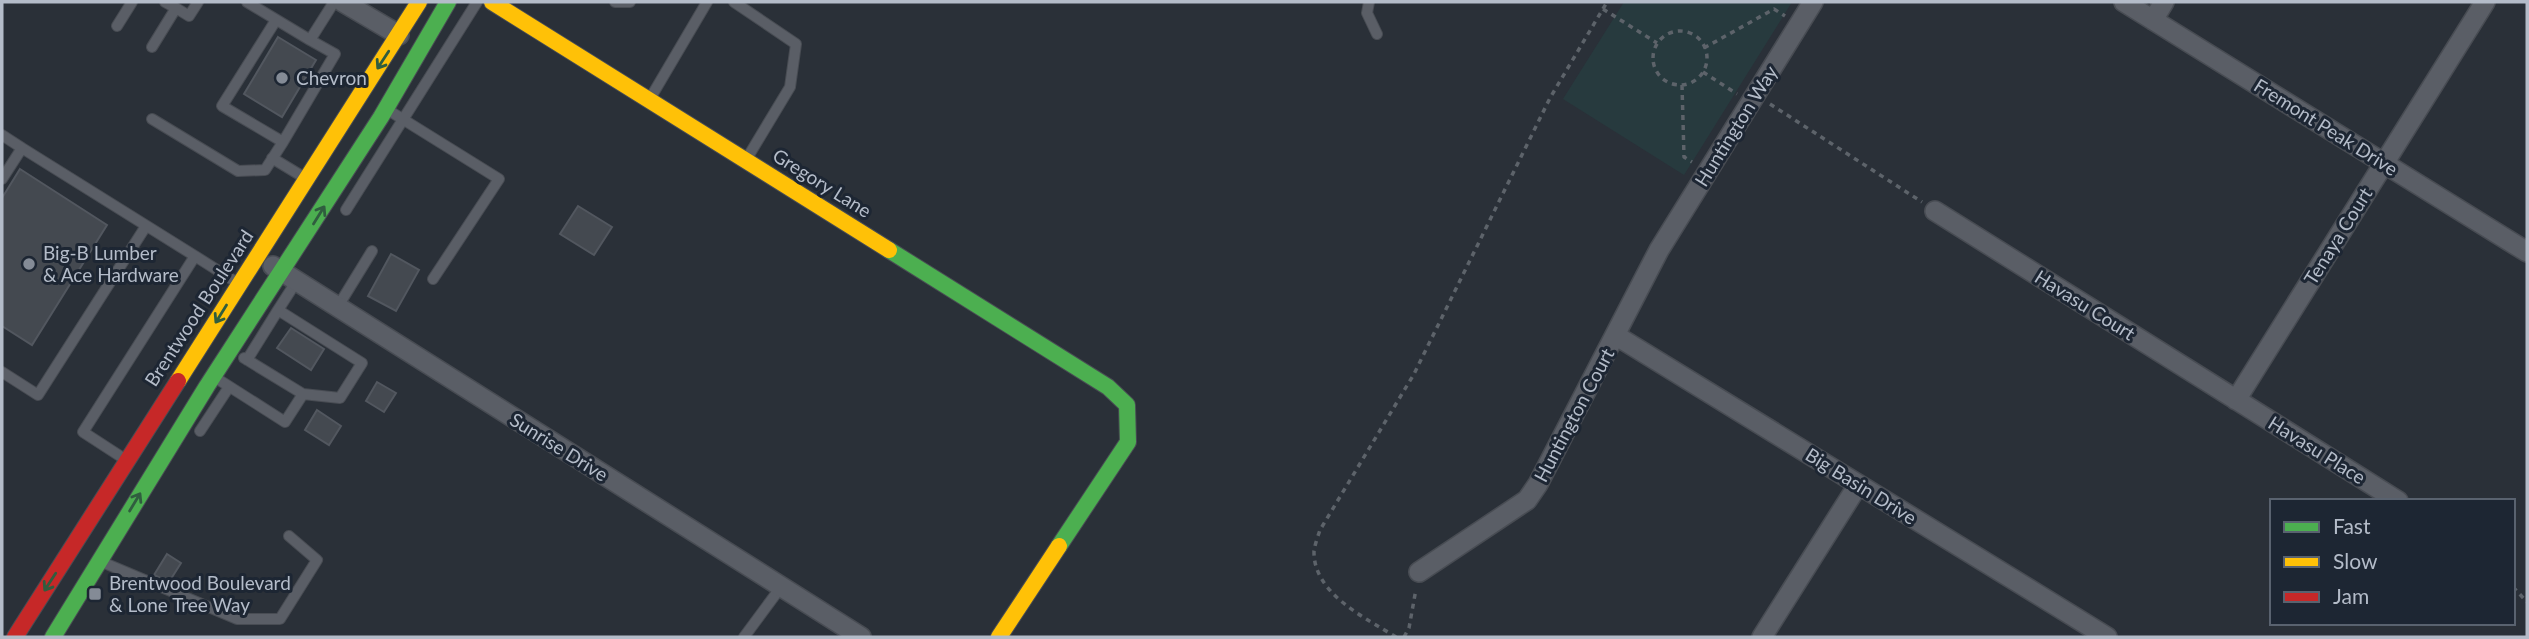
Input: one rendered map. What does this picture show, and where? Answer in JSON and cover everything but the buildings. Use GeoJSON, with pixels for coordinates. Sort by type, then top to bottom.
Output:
{"type":"FeatureCollection","features":[{"type":"Feature","properties":{"kind":"main road","name":"Brentwood Boulevard"},"geometry":{"type":"LineString","coordinates":[[15,637],[419,2]]}},
{"type":"Feature","properties":{"kind":"main road"},"geometry":{"type":"LineString","coordinates":[[53,637],[262,299],[289,277],[448,2]]}},
{"type":"Feature","properties":{"kind":"main road","name":"Gregory Lane"},"geometry":{"type":"LineString","coordinates":[[492,2],[1108,387],[1127,405],[1128,442],[999,637]]}},
{"type":"Feature","properties":{"kind":"street"},"geometry":{"type":"LineString","coordinates":[[342,2],[399,35]]}},
{"type":"Feature","properties":{"kind":"street","name":"Huntington Way"},"geometry":{"type":"LineString","coordinates":[[1659,250],[1814,2]]}},
{"type":"Feature","properties":{"kind":"street","name":"Fremont Peak Drive"},"geometry":{"type":"LineString","coordinates":[[2124,2],[2527,252]]}},
{"type":"Feature","properties":{"kind":"street"},"geometry":{"type":"LineString","coordinates":[[2152,20],[2164,2]]}},
{"type":"Feature","properties":{"kind":"street","name":"Tenaya Court"},"geometry":{"type":"LineString","coordinates":[[2236,400],[2485,2]]}},
{"type":"Feature","properties":{"kind":"street","name":"Havasu Court"},"geometry":{"type":"LineString","coordinates":[[1935,211],[2236,400]]}},
{"type":"Feature","properties":{"kind":"street","name":"Huntington Court"},"geometry":{"type":"LineString","coordinates":[[1419,572],[1527,500],[1550,466],[1659,250]]}},
{"type":"Feature","properties":{"kind":"street","name":"Sunrise Drive"},"geometry":{"type":"LineString","coordinates":[[257,256],[861,637]]}},
{"type":"Feature","properties":{"kind":"street","name":"Big Basin Drive"},"geometry":{"type":"LineString","coordinates":[[1615,335],[2094,634]]}},
{"type":"Feature","properties":{"kind":"street","name":"Havasu Place"},"geometry":{"type":"LineString","coordinates":[[2236,400],[2395,499]]}},
{"type":"Feature","properties":{"kind":"street"},"geometry":{"type":"LineString","coordinates":[[1762,637],[1858,485]]}},
{"type":"Feature","properties":{"kind":"lane"},"geometry":{"type":"LineString","coordinates":[[117,26],[132,2]]}},
{"type":"Feature","properties":{"kind":"lane"},"geometry":{"type":"LineString","coordinates":[[165,2],[189,16],[198,2]]}},
{"type":"Feature","properties":{"kind":"lane"},"geometry":{"type":"LineString","coordinates":[[152,119],[238,171],[265,170],[335,54],[247,2]]}},
{"type":"Feature","properties":{"kind":"lane"},"geometry":{"type":"LineString","coordinates":[[310,40],[342,2]]}},
{"type":"Feature","properties":{"kind":"lane"},"geometry":{"type":"LineString","coordinates":[[345,211],[477,2]]}},
{"type":"Feature","properties":{"kind":"lane"},"geometry":{"type":"LineString","coordinates":[[615,2],[631,2]]}},
{"type":"Feature","properties":{"kind":"lane"},"geometry":{"type":"LineString","coordinates":[[649,100],[707,2]]}},
{"type":"Feature","properties":{"kind":"lane"},"geometry":{"type":"LineString","coordinates":[[734,2],[796,44],[790,87],[746,160]]}},
{"type":"Feature","properties":{"kind":"lane"},"geometry":{"type":"LineString","coordinates":[[1369,2],[1367,13],[1377,34]]}},
{"type":"Feature","properties":{"kind":"lane"},"geometry":{"type":"LineString","coordinates":[[152,47],[176,8]]}},
{"type":"Feature","properties":{"kind":"lane"},"geometry":{"type":"LineString","coordinates":[[276,20],[222,106],[282,142]]}},
{"type":"Feature","properties":{"kind":"lane"},"geometry":{"type":"LineString","coordinates":[[385,108],[499,179],[433,279]]}},
{"type":"Feature","properties":{"kind":"lane"},"geometry":{"type":"LineString","coordinates":[[2,135],[262,299]]}},
{"type":"Feature","properties":{"kind":"lane"},"geometry":{"type":"LineString","coordinates":[[2,179],[22,148]]}},
{"type":"Feature","properties":{"kind":"lane"},"geometry":{"type":"LineString","coordinates":[[272,158],[306,179]]}},
{"type":"Feature","properties":{"kind":"lane"},"geometry":{"type":"LineString","coordinates":[[2,372],[38,395],[146,226]]}},
{"type":"Feature","properties":{"kind":"lane"},"geometry":{"type":"LineString","coordinates":[[337,308],[372,251]]}},
{"type":"Feature","properties":{"kind":"lane"},"geometry":{"type":"LineString","coordinates":[[127,460],[83,432],[195,256]]}},
{"type":"Feature","properties":{"kind":"lane"},"geometry":{"type":"LineString","coordinates":[[247,360],[278,310],[289,277]]}},
{"type":"Feature","properties":{"kind":"lane"},"geometry":{"type":"LineString","coordinates":[[230,349],[303,394],[340,398],[362,363],[278,310]]}},
{"type":"Feature","properties":{"kind":"lane"},"geometry":{"type":"LineString","coordinates":[[212,376],[285,422],[303,394]]}},
{"type":"Feature","properties":{"kind":"lane"},"geometry":{"type":"LineString","coordinates":[[200,431],[229,387]]}},
{"type":"Feature","properties":{"kind":"lane"},"geometry":{"type":"LineString","coordinates":[[100,561],[237,618],[273,620],[280,619],[317,560],[289,536]]}},
{"type":"Feature","properties":{"kind":"lane"},"geometry":{"type":"LineString","coordinates":[[744,637],[781,587]]}},
{"type":"Feature","properties":{"kind":"path"},"geometry":{"type":"LineString","coordinates":[[1396,637],[1333,594],[1318,570],[1314,552],[1320,530],[1414,374],[1550,97],[1607,2]]}},
{"type":"Feature","properties":{"kind":"path"},"geometry":{"type":"LineString","coordinates":[[1602,9],[1657,43]]}},
{"type":"Feature","properties":{"kind":"path"},"geometry":{"type":"LineString","coordinates":[[1704,48],[1774,9],[1799,24]]}},
{"type":"Feature","properties":{"kind":"path"},"geometry":{"type":"LineString","coordinates":[[1674,32],[1694,35],[1704,48],[1707,62],[1696,80],[1682,85],[1665,81],[1658,74],[1653,54],[1657,43],[1674,32]]}},
{"type":"Feature","properties":{"kind":"path"},"geometry":{"type":"LineString","coordinates":[[1703,72],[1751,103],[1769,104],[1935,211]]}},
{"type":"Feature","properties":{"kind":"path"},"geometry":{"type":"LineString","coordinates":[[1682,85],[1684,157],[1708,172]]}},
{"type":"Feature","properties":{"kind":"path"},"geometry":{"type":"LineString","coordinates":[[1404,637],[1409,628],[1419,572]]}},
{"type":"Feature","properties":{"kind":"path"},"geometry":{"type":"LineString","coordinates":[[2515,589],[2527,602]]}},
{"type":"Feature","properties":{"kind":"green space"},"geometry":{"type":"Polygon","coordinates":[[[1624,2],[1792,2],[1684,175],[1563,99],[1624,2]]]}},
{"type":"Feature","properties":{"kind":"traffic: fast"},"geometry":{"type":"LineString","coordinates":[[53,637],[207,386],[381,117],[448,2]]}},
{"type":"Feature","properties":{"kind":"traffic: fast"},"geometry":{"type":"LineString","coordinates":[[889,250],[1108,387],[1127,405],[1128,442],[1059,546]]}},
{"type":"Feature","properties":{"kind":"traffic: slow"},"geometry":{"type":"LineString","coordinates":[[178,381],[419,2]]}},
{"type":"Feature","properties":{"kind":"traffic: slow"},"geometry":{"type":"LineString","coordinates":[[492,2],[889,250]]}},
{"type":"Feature","properties":{"kind":"traffic: slow"},"geometry":{"type":"LineString","coordinates":[[999,637],[1059,546]]}},
{"type":"Feature","properties":{"kind":"traffic: jam"},"geometry":{"type":"LineString","coordinates":[[15,637],[178,381]]}},
{"type":"Feature","properties":{"kind":"place","name":"Chevron"},"geometry":{"type":"Point","coordinates":[282,78]}},
{"type":"Feature","properties":{"kind":"place","name":"Big-B Lumber & Ace Hardware"},"geometry":{"type":"Point","coordinates":[29,264]}},
{"type":"Feature","properties":{"kind":"place","name":"Brentwood Boulevard & Lone Tree Way"},"geometry":{"type":"Point","coordinates":[95,594]}}]}
